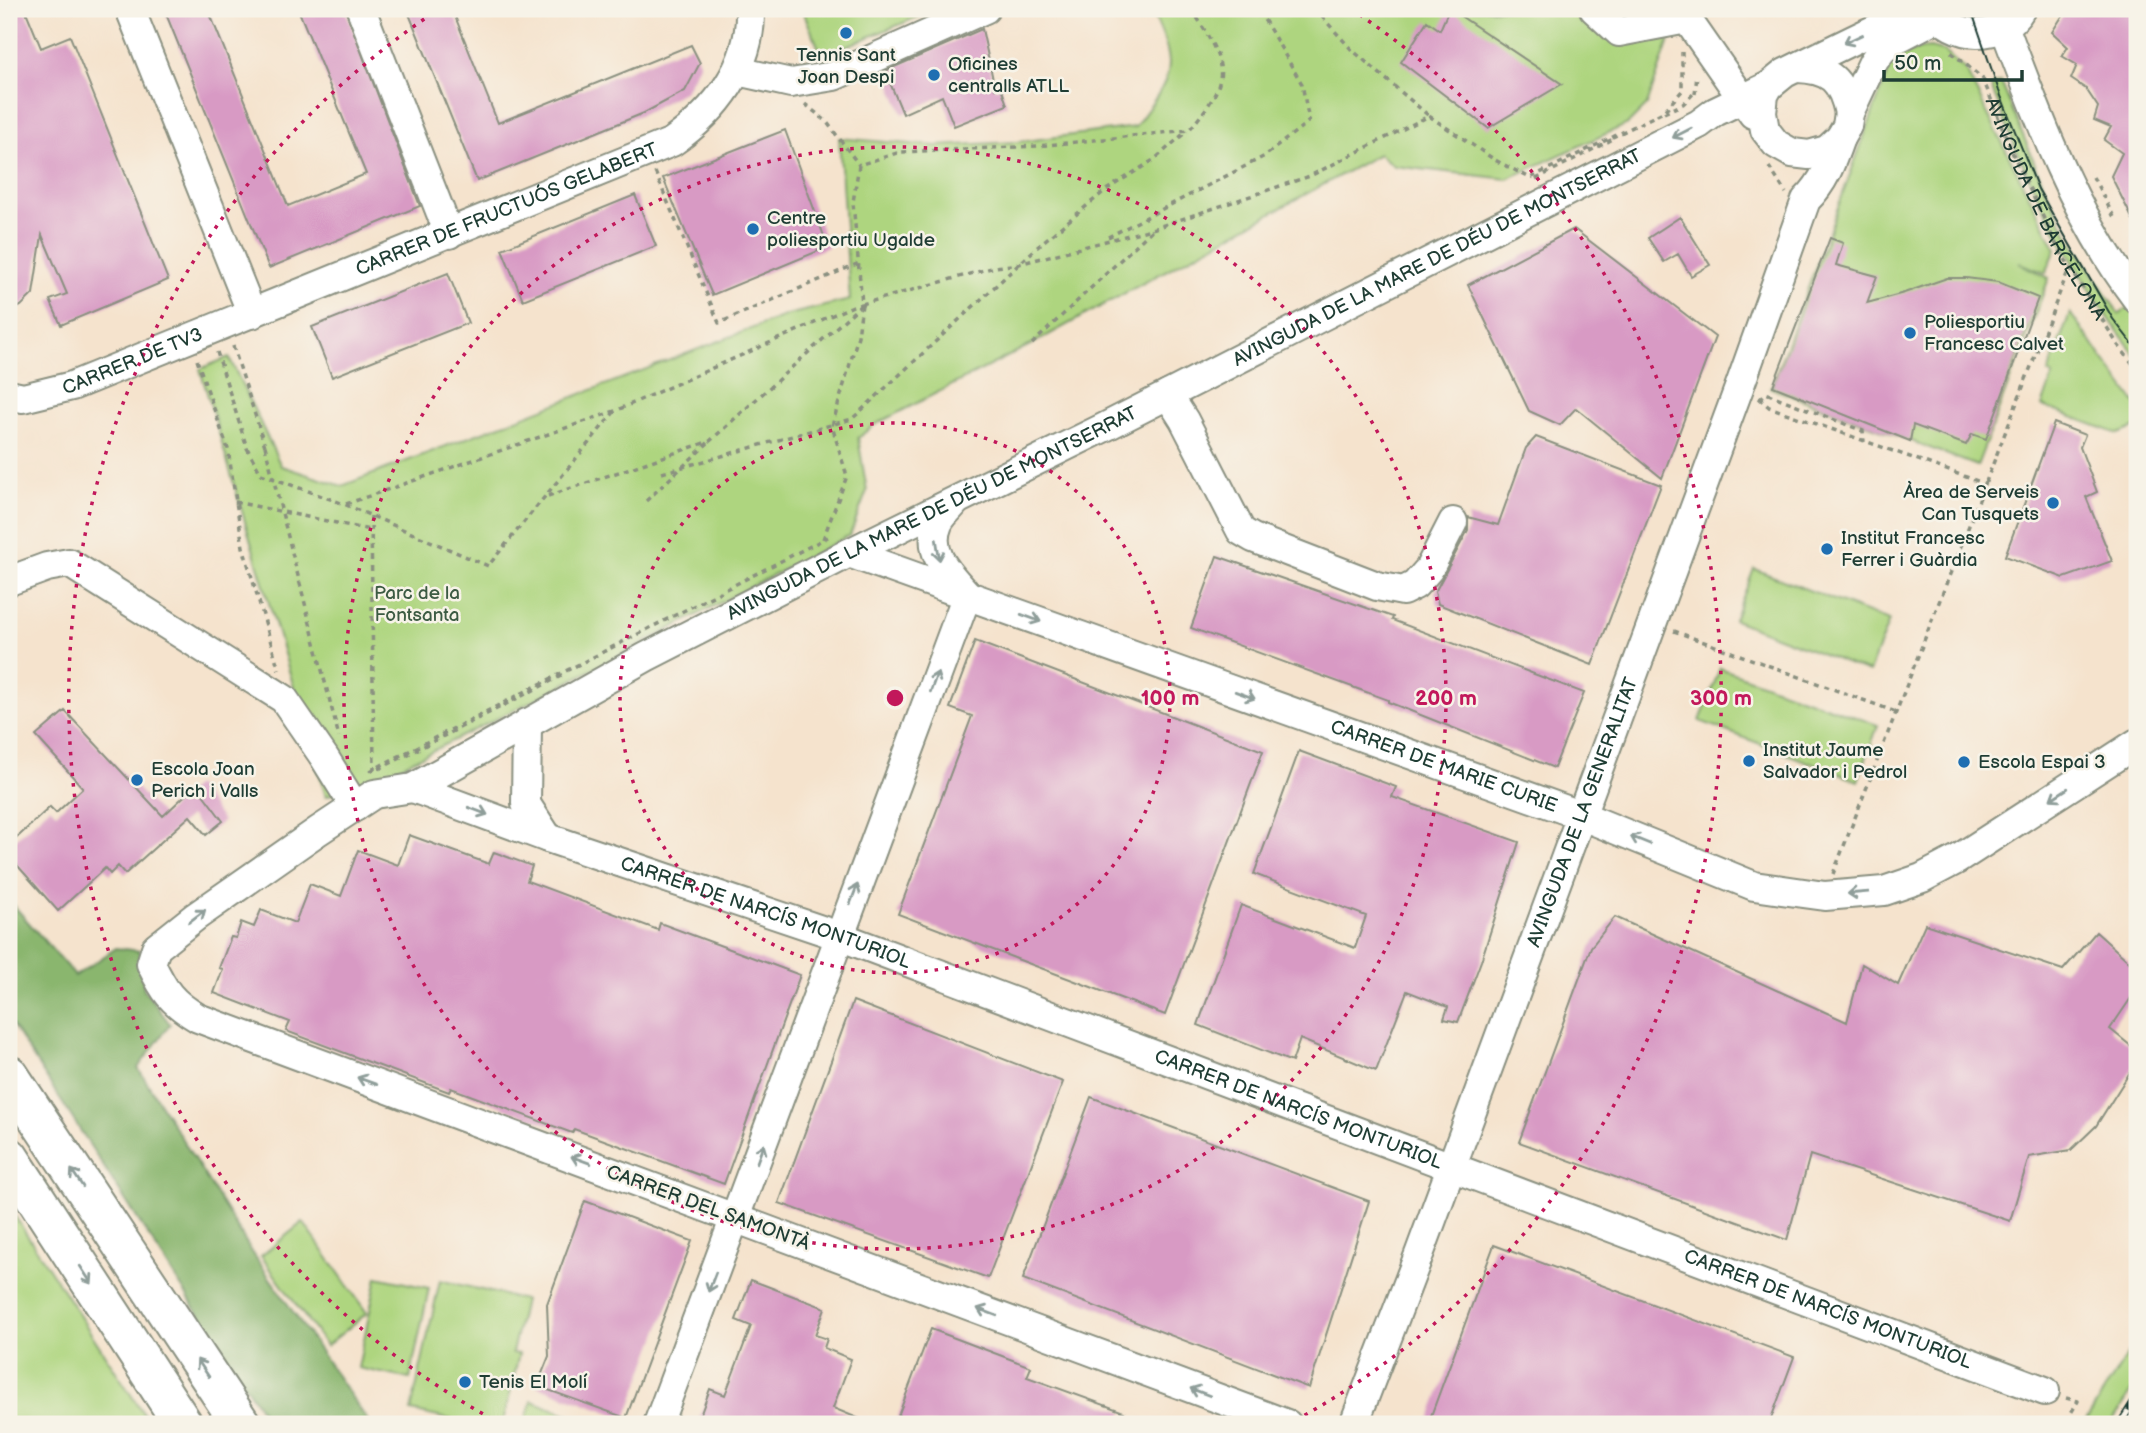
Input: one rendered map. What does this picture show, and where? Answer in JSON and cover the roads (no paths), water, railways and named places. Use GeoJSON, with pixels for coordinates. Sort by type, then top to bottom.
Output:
{"type":"FeatureCollection","features":[{"type":"Feature","properties":{"kind":"highway"},"geometry":{"type":"LineString","coordinates":[[9,1076],[241,1424]]}},
{"type":"Feature","properties":{"kind":"highway"},"geometry":{"type":"LineString","coordinates":[[9,1157],[183,1424]]}},
{"type":"Feature","properties":{"kind":"street"},"geometry":{"type":"LineString","coordinates":[[130,9],[219,327]]}},
{"type":"Feature","properties":{"kind":"street"},"geometry":{"type":"LineString","coordinates":[[361,9],[449,234]]}},
{"type":"Feature","properties":{"kind":"street","name":"CARRER DE FRUCTUÓS GELABERT"},"geometry":{"type":"LineString","coordinates":[[219,327],[672,142],[705,116],[723,95],[737,71],[745,46],[750,9]]}},
{"type":"Feature","properties":{"kind":"street"},"geometry":{"type":"LineString","coordinates":[[737,71],[791,83],[834,76],[985,9]]}},
{"type":"Feature","properties":{"kind":"street"},"geometry":{"type":"LineString","coordinates":[[1594,9],[1619,32],[1683,24],[1713,58],[1793,165],[1806,200]]}},
{"type":"Feature","properties":{"kind":"street","name":"AVINGUDA DE LA MARE DE DÉU DE MONTSERRAT"},"geometry":{"type":"LineString","coordinates":[[151,964],[156,948],[195,917],[365,801],[414,788],[646,657],[1699,124],[1715,112],[1742,100],[1811,59],[1898,18],[1908,9]]}},
{"type":"Feature","properties":{"kind":"street"},"geometry":{"type":"LineString","coordinates":[[1935,13],[1952,28],[1969,33],[1987,33],[2013,18]]}},
{"type":"Feature","properties":{"kind":"street","name":"AVINGUDA DE LA GENERALITAT"},"geometry":{"type":"LineString","coordinates":[[1354,1424],[1652,623],[1749,394],[1806,200],[1818,189],[1833,160],[1845,125],[1873,62],[1894,40],[1935,13]]}},
{"type":"Feature","properties":{"kind":"street","name":"AVINGUDA DE BARCELONA"},"geometry":{"type":"LineString","coordinates":[[2013,18],[2052,148],[2081,207],[2137,299]]}},
{"type":"Feature","properties":{"kind":"street"},"geometry":{"type":"LineString","coordinates":[[1713,58],[1725,61],[1741,71],[1780,78],[1816,69],[1833,78],[1845,93],[1845,125],[1827,150],[1809,155],[1791,153],[1771,137],[1762,113],[1764,95],[1780,78]]}},
{"type":"Feature","properties":{"kind":"street"},"geometry":{"type":"LineString","coordinates":[[1713,58],[1710,69],[1715,112]]}},
{"type":"Feature","properties":{"kind":"street","name":"CARRER DE TV3"},"geometry":{"type":"LineString","coordinates":[[9,395],[23,398],[72,386],[219,327]]}},
{"type":"Feature","properties":{"kind":"street"},"geometry":{"type":"LineString","coordinates":[[1168,395],[1184,420],[1241,531],[1253,538],[1377,586],[1403,591],[1415,585],[1429,569],[1453,522]]}},
{"type":"Feature","properties":{"kind":"street"},"geometry":{"type":"LineString","coordinates":[[658,1424],[967,595],[940,563],[935,547],[938,525],[955,502]]}},
{"type":"Feature","properties":{"kind":"street","name":"CARRER DE MARIE CURIE"},"geometry":{"type":"LineString","coordinates":[[849,553],[1580,815],[1754,886],[1825,896],[1884,891],[1922,878],[1958,859],[2137,743]]}},
{"type":"Feature","properties":{"kind":"street"},"geometry":{"type":"LineString","coordinates":[[9,581],[47,567],[69,563],[284,699],[324,757],[365,801]]}},
{"type":"Feature","properties":{"kind":"street"},"geometry":{"type":"LineString","coordinates":[[527,723],[526,804],[548,838]]}},
{"type":"Feature","properties":{"kind":"street","name":"CARRER DE NARCÍS MONTURIOL"},"geometry":{"type":"LineString","coordinates":[[414,788],[548,838],[838,936],[1450,1169],[2045,1391]]}},
{"type":"Feature","properties":{"kind":"street","name":"CARRER DEL SAMONTÀ"},"geometry":{"type":"LineString","coordinates":[[151,964],[162,987],[178,1006],[198,1018],[1287,1424]]}},
{"type":"Feature","properties":{"kind":"tram line"},"geometry":{"type":"LineString","coordinates":[[1971,9],[1999,91],[2038,189],[2113,319],[2137,350]]}},
{"type":"Feature","properties":{"kind":"railway"},"geometry":{"type":"LineString","coordinates":[[2120,1424],[2137,1397]]}},
{"type":"Feature","properties":{"kind":"place","name":"Tennis Sant Joan Despi"},"geometry":{"type":"Point","coordinates":[846,33]}},
{"type":"Feature","properties":{"kind":"place","name":"Oficines centralls ATLL"},"geometry":{"type":"Point","coordinates":[934,75]}},
{"type":"Feature","properties":{"kind":"place","name":"Centre poliesportiu Ugalde"},"geometry":{"type":"Point","coordinates":[753,229]}},
{"type":"Feature","properties":{"kind":"place","name":"Poliesportiu Francesc Calvet"},"geometry":{"type":"Point","coordinates":[1910,333]}},
{"type":"Feature","properties":{"kind":"place","name":"Àrea de Serveis Can Tusquets"},"geometry":{"type":"Point","coordinates":[2053,503]}},
{"type":"Feature","properties":{"kind":"place","name":"Institut Francesc Ferrer i Guàrdia"},"geometry":{"type":"Point","coordinates":[1827,549]}},
{"type":"Feature","properties":{"kind":"place","name":"Institut Jaume Salvador i Pedrol"},"geometry":{"type":"Point","coordinates":[1749,761]}},
{"type":"Feature","properties":{"kind":"place","name":"Escola Espai 3"},"geometry":{"type":"Point","coordinates":[1964,762]}},
{"type":"Feature","properties":{"kind":"place","name":"Escola Joan Perich i Valls"},"geometry":{"type":"Point","coordinates":[137,780]}},
{"type":"Feature","properties":{"kind":"place","name":"Tenis El Molí"},"geometry":{"type":"Point","coordinates":[465,1382]}},
{"type":"Feature","properties":{"kind":"park label","name":"Parc de la Fontsanta"},"geometry":{"type":"Point","coordinates":[417,604]}}]}
